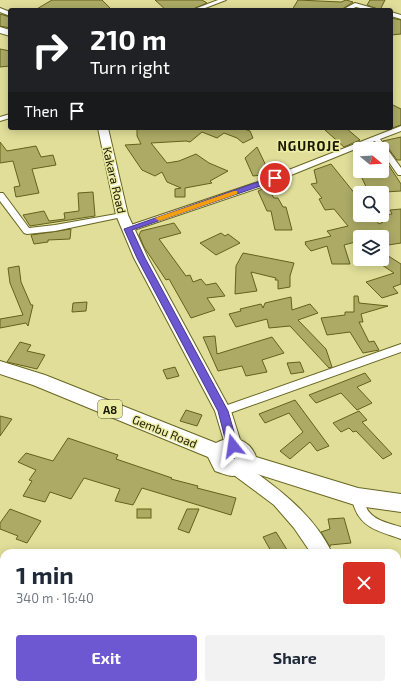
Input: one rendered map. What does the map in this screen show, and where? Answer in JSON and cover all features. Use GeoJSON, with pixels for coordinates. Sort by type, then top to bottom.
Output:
{"type":"FeatureCollection","features":[{"type":"Feature","properties":{"kind":"main road","name":"Gembu Road"},"geometry":{"type":"LineString","coordinates":[[0,367],[226,449]]}},
{"type":"Feature","properties":{"kind":"main road"},"geometry":{"type":"LineString","coordinates":[[226,449],[218,457],[222,465],[232,469],[241,465],[358,497],[401,503]]}},
{"type":"Feature","properties":{"kind":"street"},"geometry":{"type":"LineString","coordinates":[[201,8],[224,0]]}},
{"type":"Feature","properties":{"kind":"street"},"geometry":{"type":"LineString","coordinates":[[350,8],[355,5],[366,8]]}},
{"type":"Feature","properties":{"kind":"street"},"geometry":{"type":"LineString","coordinates":[[128,229],[260,184],[401,128]]}},
{"type":"Feature","properties":{"kind":"street","name":"Kakara Road"},"geometry":{"type":"LineString","coordinates":[[103,130],[122,215],[141,258],[223,411],[226,449]]}},
{"type":"Feature","properties":{"kind":"street"},"geometry":{"type":"LineString","coordinates":[[376,138],[401,173]]}},
{"type":"Feature","properties":{"kind":"street"},"geometry":{"type":"LineString","coordinates":[[0,195],[27,231],[55,228],[122,215]]}},
{"type":"Feature","properties":{"kind":"street"},"geometry":{"type":"LineString","coordinates":[[0,210],[8,206]]}},
{"type":"Feature","properties":{"kind":"street"},"geometry":{"type":"LineString","coordinates":[[223,411],[401,348]]}},
{"type":"Feature","properties":{"kind":"street"},"geometry":{"type":"LineString","coordinates":[[241,465],[280,500],[301,522],[319,549]]}},
{"type":"Feature","properties":{"kind":"street"},"geometry":{"type":"LineString","coordinates":[[358,497],[360,508],[366,520],[401,533]]}},
{"type":"Feature","properties":{"kind":"building"},"geometry":{"type":"Polygon","coordinates":[[[52,0],[102,0],[110,8],[38,8],[52,0]]]}},
{"type":"Feature","properties":{"kind":"building"},"geometry":{"type":"Polygon","coordinates":[[[155,0],[202,0],[207,3],[196,8],[164,8],[155,0]]]}},
{"type":"Feature","properties":{"kind":"building"},"geometry":{"type":"Polygon","coordinates":[[[298,0],[341,2],[346,0],[353,2],[344,8],[293,8],[298,0]]]}},
{"type":"Feature","properties":{"kind":"building"},"geometry":{"type":"Polygon","coordinates":[[[370,0],[385,0],[381,8],[375,8],[367,5],[370,0]]]}},
{"type":"Feature","properties":{"kind":"building"},"geometry":{"type":"Polygon","coordinates":[[[0,14],[8,16],[8,28],[0,26],[0,14]]]}},
{"type":"Feature","properties":{"kind":"building"},"geometry":{"type":"Polygon","coordinates":[[[393,18],[401,20],[401,34],[393,35],[393,18]]]}},
{"type":"Feature","properties":{"kind":"building"},"geometry":{"type":"Polygon","coordinates":[[[0,49],[8,51],[8,66],[0,67],[0,49]]]}},
{"type":"Feature","properties":{"kind":"building"},"geometry":{"type":"Polygon","coordinates":[[[393,105],[401,109],[401,125],[393,128],[393,105]]]}},
{"type":"Feature","properties":{"kind":"building"},"geometry":{"type":"Polygon","coordinates":[[[137,130],[247,130],[250,131],[253,138],[243,143],[237,138],[224,133],[217,138],[202,132],[190,142],[151,143],[167,163],[179,161],[196,154],[209,163],[228,171],[210,181],[212,183],[185,188],[185,197],[175,197],[175,189],[181,188],[167,182],[162,172],[155,176],[142,170],[125,145],[141,144],[137,136],[137,130]]]}},
{"type":"Feature","properties":{"kind":"building"},"geometry":{"type":"Polygon","coordinates":[[[325,130],[348,130],[360,140],[344,147],[325,130]]]}},
{"type":"Feature","properties":{"kind":"building"},"geometry":{"type":"Polygon","coordinates":[[[401,137],[401,160],[397,160],[389,149],[389,142],[383,141],[401,137]]]}},
{"type":"Feature","properties":{"kind":"building"},"geometry":{"type":"Polygon","coordinates":[[[0,142],[7,151],[36,146],[41,157],[53,155],[56,165],[32,169],[39,193],[16,197],[14,187],[20,186],[13,161],[0,163],[0,142]]]}},
{"type":"Feature","properties":{"kind":"building"},"geometry":{"type":"Polygon","coordinates":[[[257,147],[270,174],[253,176],[245,158],[257,147]]]}},
{"type":"Feature","properties":{"kind":"building"},"geometry":{"type":"Polygon","coordinates":[[[331,164],[353,191],[353,222],[377,222],[379,224],[389,222],[389,214],[392,214],[390,210],[401,209],[401,243],[389,245],[389,230],[353,230],[353,243],[344,245],[350,264],[332,264],[327,246],[311,251],[305,242],[331,236],[327,231],[348,226],[334,209],[325,210],[319,199],[322,198],[311,184],[317,183],[314,170],[331,164]]]}},
{"type":"Feature","properties":{"kind":"building"},"geometry":{"type":"Polygon","coordinates":[[[389,166],[401,184],[401,191],[389,192],[389,186],[366,186],[362,178],[389,178],[389,166]]]}},
{"type":"Feature","properties":{"kind":"building"},"geometry":{"type":"Polygon","coordinates":[[[267,187],[274,198],[278,198],[283,207],[286,207],[292,230],[275,230],[271,211],[267,211],[258,191],[267,187]]]}},
{"type":"Feature","properties":{"kind":"building"},"geometry":{"type":"Polygon","coordinates":[[[93,192],[95,216],[30,226],[23,215],[44,211],[49,221],[65,219],[64,213],[79,211],[78,193],[93,192]]]}},
{"type":"Feature","properties":{"kind":"building"},"geometry":{"type":"Polygon","coordinates":[[[174,223],[181,233],[159,239],[186,276],[190,275],[193,282],[201,279],[206,285],[216,283],[225,296],[207,298],[215,310],[191,318],[169,279],[166,280],[144,247],[139,235],[141,231],[174,223]]]}},
{"type":"Feature","properties":{"kind":"building"},"geometry":{"type":"Polygon","coordinates":[[[71,229],[70,239],[48,240],[48,242],[34,244],[31,235],[71,229]]]}},
{"type":"Feature","properties":{"kind":"building"},"geometry":{"type":"Polygon","coordinates":[[[221,233],[225,236],[228,234],[240,243],[216,255],[200,243],[221,233]]]}},
{"type":"Feature","properties":{"kind":"building"},"geometry":{"type":"Polygon","coordinates":[[[243,253],[294,263],[290,276],[290,287],[278,289],[278,280],[275,280],[276,278],[251,272],[257,291],[235,294],[236,266],[243,253]]]}},
{"type":"Feature","properties":{"kind":"building"},"geometry":{"type":"Polygon","coordinates":[[[389,256],[401,264],[401,284],[393,287],[398,293],[382,298],[366,282],[394,273],[384,266],[389,266],[389,256]]]}},
{"type":"Feature","properties":{"kind":"building"},"geometry":{"type":"Polygon","coordinates":[[[19,266],[21,282],[31,305],[33,305],[28,326],[26,323],[0,328],[0,319],[23,315],[10,283],[8,268],[19,266]]]}},
{"type":"Feature","properties":{"kind":"building"},"geometry":{"type":"Polygon","coordinates":[[[354,296],[358,296],[359,303],[388,306],[361,314],[363,322],[359,322],[369,342],[374,341],[379,350],[363,353],[350,332],[327,335],[321,318],[345,315],[345,312],[354,312],[354,296]]]}},
{"type":"Feature","properties":{"kind":"building"},"geometry":{"type":"Polygon","coordinates":[[[291,297],[292,310],[310,304],[318,313],[298,320],[326,349],[332,367],[329,368],[290,326],[269,328],[267,319],[236,327],[229,314],[241,311],[240,309],[261,304],[263,308],[265,303],[291,297]]]}},
{"type":"Feature","properties":{"kind":"building"},"geometry":{"type":"Polygon","coordinates":[[[87,302],[86,311],[72,312],[73,303],[87,302]]]}},
{"type":"Feature","properties":{"kind":"building"},"geometry":{"type":"Polygon","coordinates":[[[215,336],[217,354],[272,337],[284,353],[262,360],[267,372],[246,376],[242,366],[218,371],[203,337],[215,336]]]}},
{"type":"Feature","properties":{"kind":"building"},"geometry":{"type":"Polygon","coordinates":[[[20,342],[31,345],[27,351],[45,355],[37,369],[7,362],[20,342]]]}},
{"type":"Feature","properties":{"kind":"building"},"geometry":{"type":"Polygon","coordinates":[[[300,362],[304,372],[291,374],[287,363],[300,362]]]}},
{"type":"Feature","properties":{"kind":"building"},"geometry":{"type":"Polygon","coordinates":[[[175,367],[179,376],[167,379],[163,370],[175,367]]]}},
{"type":"Feature","properties":{"kind":"building"},"geometry":{"type":"Polygon","coordinates":[[[365,373],[371,381],[357,387],[372,403],[357,410],[341,393],[316,403],[309,395],[365,373]]]}},
{"type":"Feature","properties":{"kind":"building"},"geometry":{"type":"Polygon","coordinates":[[[295,400],[329,446],[317,451],[310,442],[290,459],[280,451],[303,432],[289,413],[265,423],[259,414],[295,400]]]}},
{"type":"Feature","properties":{"kind":"building"},"geometry":{"type":"Polygon","coordinates":[[[186,410],[202,415],[197,426],[180,421],[186,410]]]}},
{"type":"Feature","properties":{"kind":"building"},"geometry":{"type":"Polygon","coordinates":[[[359,411],[367,420],[362,422],[392,454],[383,459],[356,431],[353,432],[349,428],[341,432],[333,423],[359,411]]]}},
{"type":"Feature","properties":{"kind":"building"},"geometry":{"type":"Polygon","coordinates":[[[0,416],[12,419],[0,436],[0,416]]]}},
{"type":"Feature","properties":{"kind":"building"},"geometry":{"type":"Polygon","coordinates":[[[68,438],[118,455],[116,459],[172,478],[171,479],[198,486],[197,488],[236,498],[231,515],[142,488],[133,505],[115,501],[120,489],[84,478],[71,499],[50,492],[45,502],[23,496],[32,481],[29,480],[36,470],[18,462],[26,453],[53,461],[68,438]]]}},
{"type":"Feature","properties":{"kind":"building"},"geometry":{"type":"Polygon","coordinates":[[[10,509],[41,521],[27,543],[16,539],[18,536],[0,529],[0,523],[10,509]]]}},
{"type":"Feature","properties":{"kind":"building"},"geometry":{"type":"Polygon","coordinates":[[[137,509],[151,509],[151,518],[137,518],[137,509]]]}},
{"type":"Feature","properties":{"kind":"building"},"geometry":{"type":"Polygon","coordinates":[[[187,509],[199,509],[189,533],[178,529],[187,509]]]}},
{"type":"Feature","properties":{"kind":"building"},"geometry":{"type":"Polygon","coordinates":[[[344,518],[351,543],[330,545],[330,547],[321,532],[330,529],[328,519],[344,518]]]}},
{"type":"Feature","properties":{"kind":"building"},"geometry":{"type":"Polygon","coordinates":[[[276,532],[287,549],[270,549],[263,537],[276,532]]]}},
{"type":"Feature","properties":{"kind":"slow traffic"},"geometry":{"type":"LineString","coordinates":[[159,218],[234,193]]}},
{"type":"Feature","properties":{"kind":"district","name":"NGUROJE"},"geometry":{"type":"Point","coordinates":[309,146]}},
{"type":"Feature","properties":{"kind":"route"},"geometry":{"type":"LineString","coordinates":[[233,446],[223,411],[141,258],[128,229],[275,178]]}}]}
